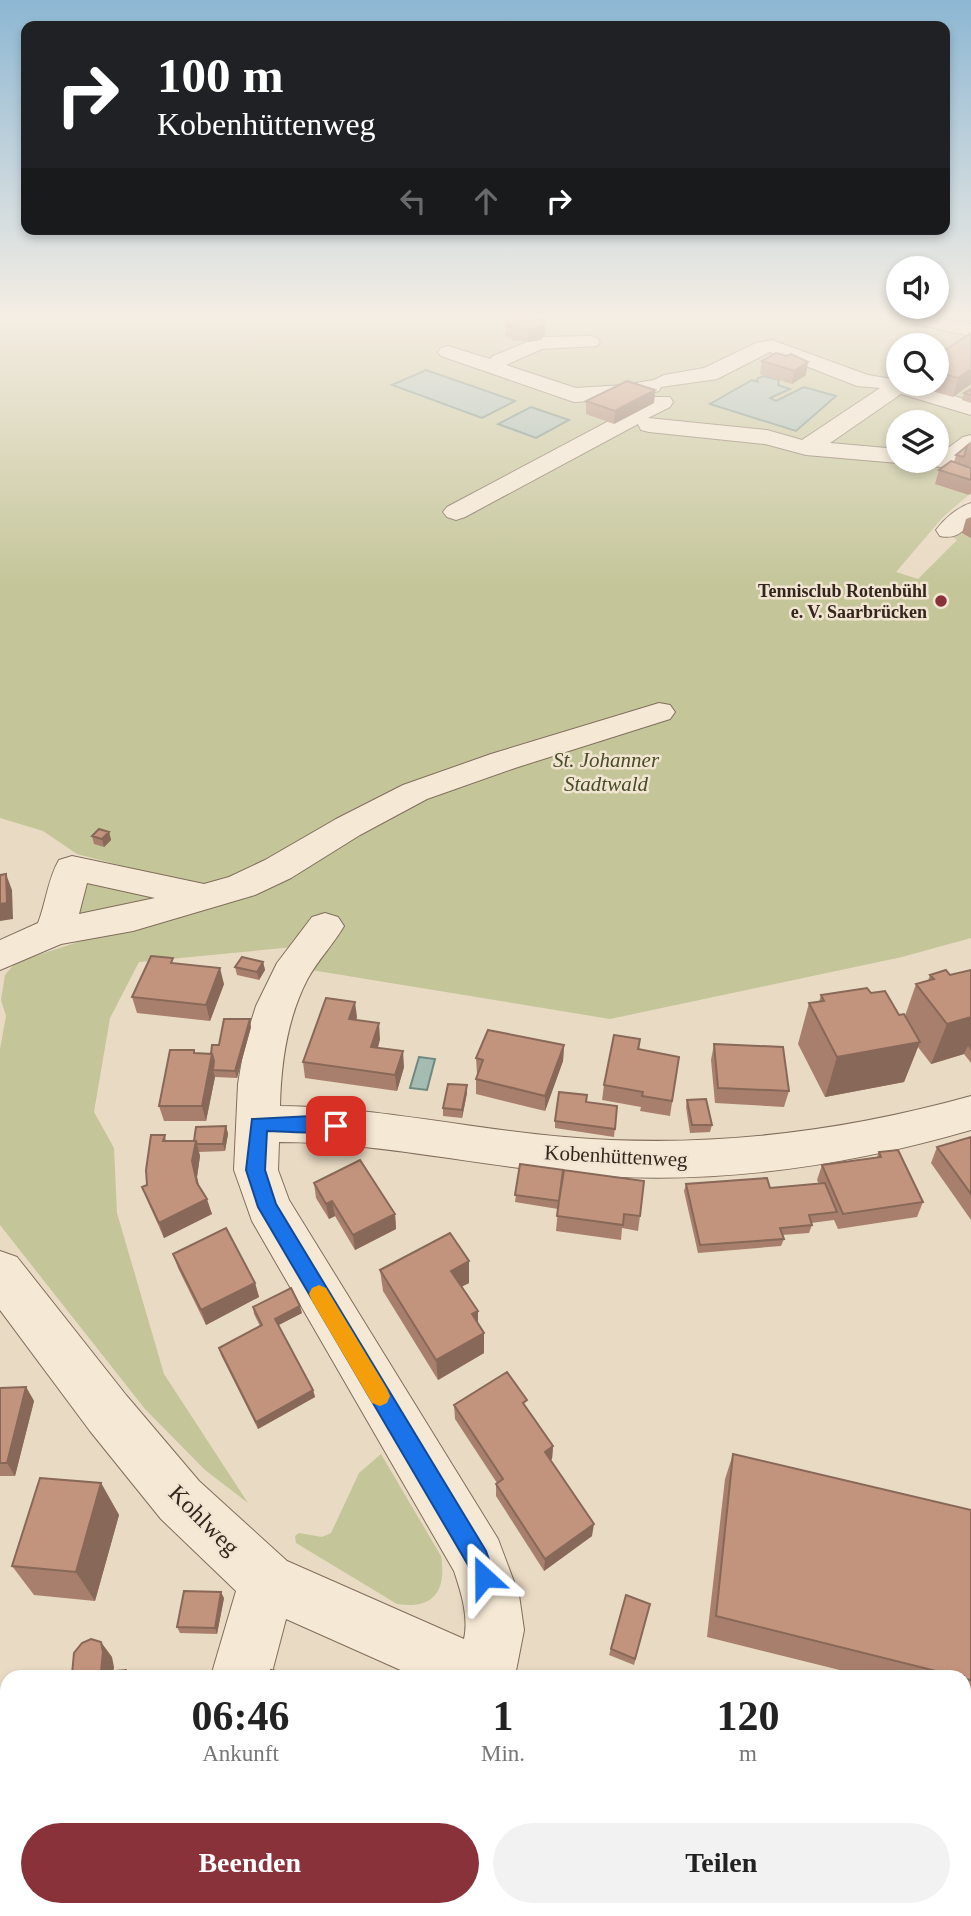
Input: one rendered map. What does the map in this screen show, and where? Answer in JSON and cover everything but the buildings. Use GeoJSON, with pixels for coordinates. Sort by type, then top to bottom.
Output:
{"type":"FeatureCollection","features":[{"type":"Feature","properties":{"kind":"street"},"geometry":{"type":"LineString","coordinates":[[456,512],[630,407]]}},
{"type":"Feature","properties":{"kind":"street"},"geometry":{"type":"LineString","coordinates":[[806,448],[867,407]]}},
{"type":"Feature","properties":{"kind":"street"},"geometry":{"type":"LineString","coordinates":[[649,425],[767,437],[806,448],[886,455]]}},
{"type":"Feature","properties":{"kind":"street"},"geometry":{"type":"LineString","coordinates":[[949,459],[971,442]]}},
{"type":"Feature","properties":{"kind":"street"},"geometry":{"type":"LineString","coordinates":[[949,530],[971,511]]}},
{"type":"Feature","properties":{"kind":"street"},"geometry":{"type":"LineString","coordinates":[[0,956],[53,932],[133,918],[242,886],[278,869],[348,827],[415,792],[659,712]]}},
{"type":"Feature","properties":{"kind":"street"},"geometry":{"type":"LineString","coordinates":[[53,932],[64,905],[72,868],[201,896]]}},
{"type":"Feature","properties":{"kind":"street"},"geometry":{"type":"LineString","coordinates":[[326,926],[297,962],[276,1006],[265,1041],[259,1084],[256,1170],[268,1207],[478,1559],[490,1595],[495,1630],[484,1670]]}},
{"type":"Feature","properties":{"kind":"street","name":"Kobenhüttenweg"},"geometry":{"type":"LineString","coordinates":[[258,1124],[312,1123],[563,1155],[657,1161],[781,1153],[861,1141],[971,1114]]}},
{"type":"Feature","properties":{"kind":"street","name":"Kohlweg"},"geometry":{"type":"LineString","coordinates":[[0,1272],[108,1413],[180,1500],[267,1581],[468,1670]]}},
{"type":"Feature","properties":{"kind":"street"},"geometry":{"type":"LineString","coordinates":[[243,1670],[267,1581]]}},
{"type":"Feature","properties":{"kind":"green space","name":"St. Johanner Stadtwald"},"geometry":{"type":"Polygon","coordinates":[[[0,407],[971,407],[971,493],[943,517],[896,572],[918,579],[957,540],[951,536],[971,520],[971,938],[902,957],[610,1019],[305,969],[294,947],[139,962],[110,1018],[94,1112],[114,1148],[117,1213],[164,1374],[248,1503],[205,1470],[145,1409],[0,1225],[0,1049],[6,1016],[1,1000],[5,975],[16,962],[159,916],[164,877],[77,854],[43,831],[0,818],[0,407]]]}},
{"type":"Feature","properties":{"kind":"green space"},"geometry":{"type":"Polygon","coordinates":[[[87,881],[153,897],[153,900],[80,917],[75,912],[87,881]]]}},
{"type":"Feature","properties":{"kind":"green space"},"geometry":{"type":"Polygon","coordinates":[[[381,1454],[441,1556],[442,1579],[439,1588],[428,1601],[420,1604],[397,1604],[296,1543],[295,1536],[299,1533],[322,1537],[331,1533],[359,1473],[381,1454]]]}},
{"type":"Feature","properties":{"kind":"shaded area"},"geometry":{"type":"Polygon","coordinates":[[[453,407],[503,407],[482,418],[453,407]]]}},
{"type":"Feature","properties":{"kind":"shaded area"},"geometry":{"type":"Polygon","coordinates":[[[530,407],[569,420],[536,438],[498,424],[530,407]]]}},
{"type":"Feature","properties":{"kind":"shaded area"},"geometry":{"type":"Polygon","coordinates":[[[721,407],[823,407],[796,431],[721,407]]]}},
{"type":"Feature","properties":{"kind":"shaded area"},"geometry":{"type":"Polygon","coordinates":[[[419,1057],[435,1059],[427,1090],[410,1088],[419,1057]]]}},
{"type":"Feature","properties":{"kind":"slow traffic"},"geometry":{"type":"LineString","coordinates":[[319,1294],[380,1396]]}},
{"type":"Feature","properties":{"kind":"place","name":"Tennisclub Rotenbühl e. V. Saarbrücken"},"geometry":{"type":"Point","coordinates":[941,601]}},
{"type":"Feature","properties":{"kind":"route"},"geometry":{"type":"LineString","coordinates":[[336,1126],[312,1123],[258,1124],[256,1170],[268,1207],[478,1559],[484,1577]]}}]}
